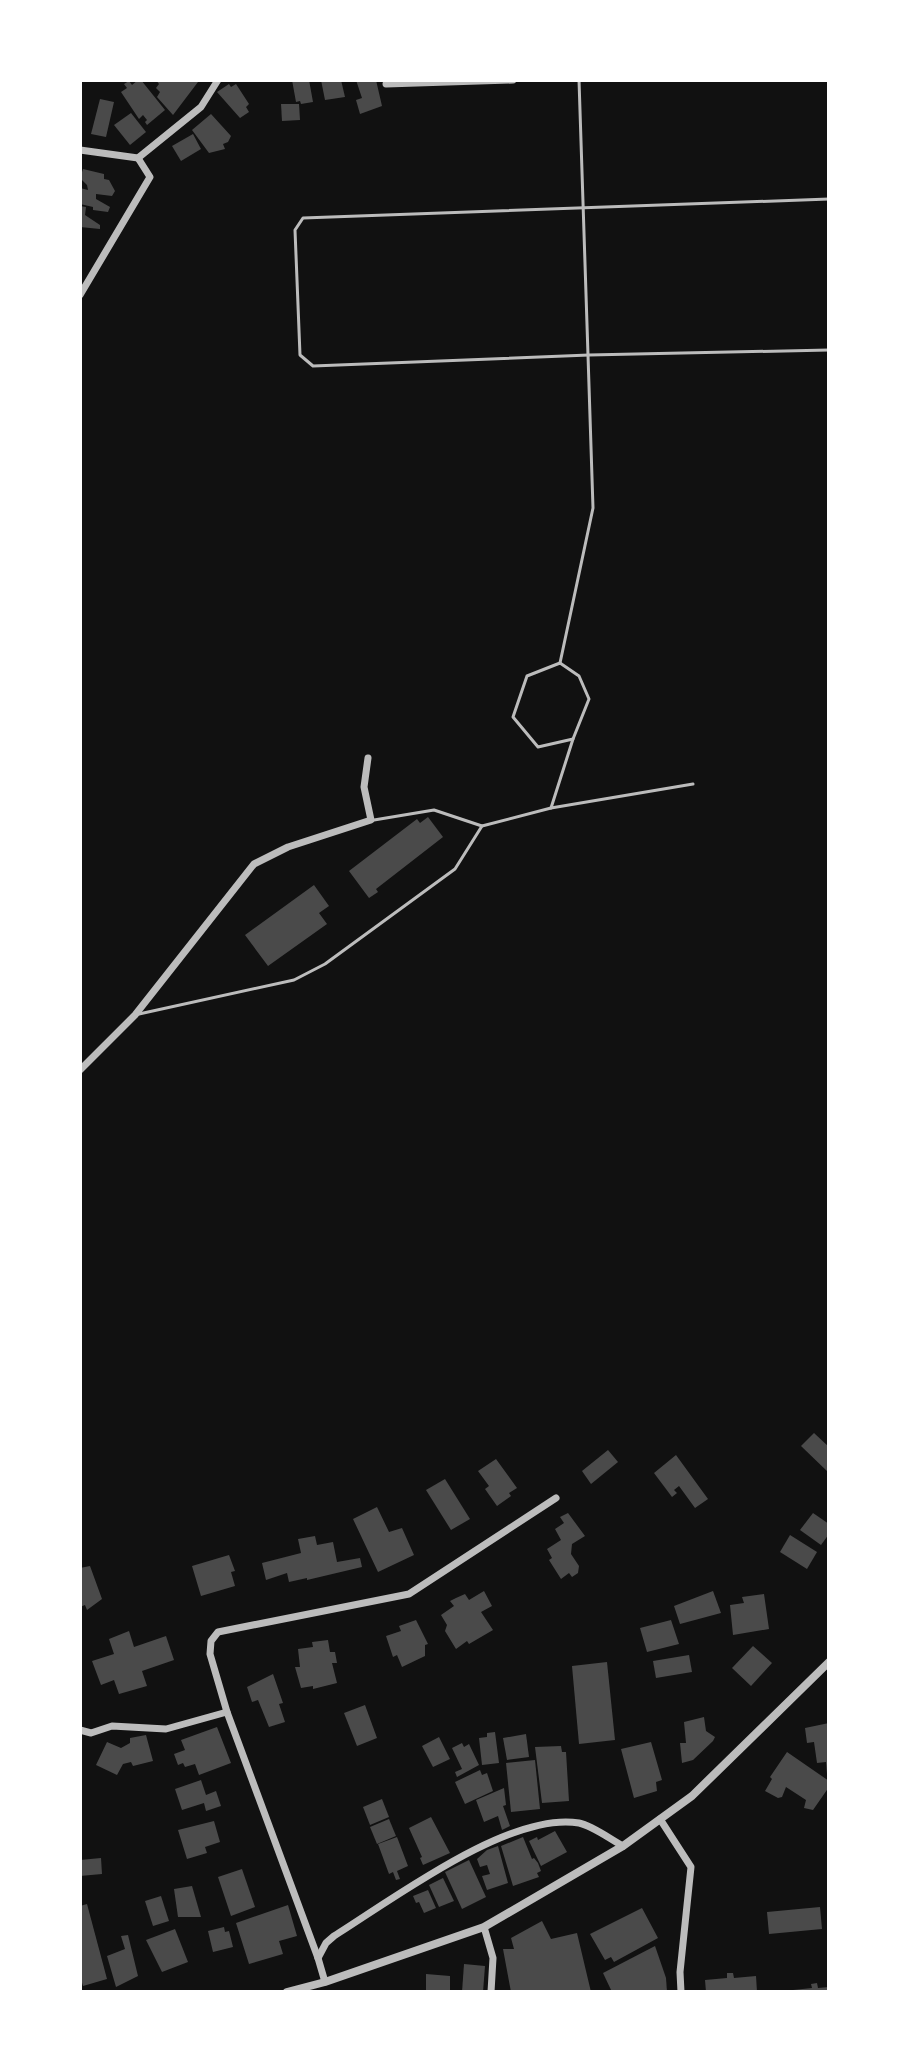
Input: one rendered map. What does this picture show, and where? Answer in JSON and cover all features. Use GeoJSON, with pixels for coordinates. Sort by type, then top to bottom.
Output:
{"type":"FeatureCollection","features":[{"type":"Feature","properties":{"kind":"street"},"geometry":{"type":"LineString","coordinates":[[80,150],[138,158],[201,107],[218,80]]}},
{"type":"Feature","properties":{"kind":"street"},"geometry":{"type":"LineString","coordinates":[[386,84],[513,80]]}},
{"type":"Feature","properties":{"kind":"street"},"geometry":{"type":"LineString","coordinates":[[80,295],[150,177],[138,158]]}},
{"type":"Feature","properties":{"kind":"street"},"geometry":{"type":"LineString","coordinates":[[80,1070],[135,1015],[254,864],[288,847],[371,820],[364,787],[368,758]]}},
{"type":"Feature","properties":{"kind":"street"},"geometry":{"type":"LineString","coordinates":[[325,1982],[227,1712],[210,1654],[211,1641],[218,1632],[409,1594],[556,1498]]}},
{"type":"Feature","properties":{"kind":"street"},"geometry":{"type":"LineString","coordinates":[[287,1992],[325,1982],[484,1927],[623,1846],[692,1796],[829,1662]]}},
{"type":"Feature","properties":{"kind":"street"},"geometry":{"type":"LineString","coordinates":[[80,1730],[91,1733],[112,1726],[166,1729],[227,1712]]}},
{"type":"Feature","properties":{"kind":"street"},"geometry":{"type":"LineString","coordinates":[[660,1819],[691,1867],[680,1972],[681,1992]]}},
{"type":"Feature","properties":{"kind":"street"},"geometry":{"type":"LineString","coordinates":[[318,1958],[334,1936],[443,1867],[518,1830],[553,1823],[580,1823],[623,1846]]}},
{"type":"Feature","properties":{"kind":"street"},"geometry":{"type":"LineString","coordinates":[[484,1927],[493,1958],[491,1992]]}},
{"type":"Feature","properties":{"kind":"lane"},"geometry":{"type":"LineString","coordinates":[[560,663],[593,508],[579,80]]}},
{"type":"Feature","properties":{"kind":"lane"},"geometry":{"type":"LineString","coordinates":[[829,199],[303,218],[295,230],[300,355],[313,366],[589,355],[829,350]]}},
{"type":"Feature","properties":{"kind":"lane"},"geometry":{"type":"LineString","coordinates":[[560,663],[527,676],[513,717],[538,747],[573,739]]}},
{"type":"Feature","properties":{"kind":"lane"},"geometry":{"type":"LineString","coordinates":[[551,808],[589,699],[579,676],[560,663]]}},
{"type":"Feature","properties":{"kind":"lane"},"geometry":{"type":"LineString","coordinates":[[371,820],[434,810],[482,826],[551,808],[693,784]]}},
{"type":"Feature","properties":{"kind":"lane"},"geometry":{"type":"LineString","coordinates":[[135,1015],[294,980],[325,964],[455,869],[482,826]]}},
{"type":"Feature","properties":{"kind":"building"},"geometry":{"type":"Polygon","coordinates":[[[138,80],[165,110],[147,125],[147,120],[143,115],[139,119],[121,92],[127,88],[124,84],[129,81],[132,85],[138,80]]]}},
{"type":"Feature","properties":{"kind":"building"},"geometry":{"type":"Polygon","coordinates":[[[156,80],[198,82],[173,115],[157,97],[160,92],[156,88],[159,84],[156,80]]]}},
{"type":"Feature","properties":{"kind":"building"},"geometry":{"type":"Polygon","coordinates":[[[292,80],[309,80],[313,102],[296,102],[292,80]]]}},
{"type":"Feature","properties":{"kind":"building"},"geometry":{"type":"Polygon","coordinates":[[[321,80],[341,80],[345,97],[325,100],[321,80]]]}},
{"type":"Feature","properties":{"kind":"building"},"geometry":{"type":"Polygon","coordinates":[[[356,80],[376,80],[382,106],[360,114],[356,100],[362,98],[356,80]]]}},
{"type":"Feature","properties":{"kind":"building"},"geometry":{"type":"Polygon","coordinates":[[[229,84],[231,87],[236,84],[249,104],[246,107],[249,112],[240,118],[217,92],[229,84]]]}},
{"type":"Feature","properties":{"kind":"building"},"geometry":{"type":"Polygon","coordinates":[[[100,99],[114,102],[106,137],[91,134],[100,99]]]}},
{"type":"Feature","properties":{"kind":"building"},"geometry":{"type":"Polygon","coordinates":[[[281,104],[299,104],[300,120],[282,121],[281,104]]]}},
{"type":"Feature","properties":{"kind":"building"},"geometry":{"type":"Polygon","coordinates":[[[131,113],[146,132],[130,145],[114,125],[131,113]]]}},
{"type":"Feature","properties":{"kind":"building"},"geometry":{"type":"Polygon","coordinates":[[[211,114],[231,136],[223,144],[225,149],[209,153],[192,130],[211,114]]]}},
{"type":"Feature","properties":{"kind":"building"},"geometry":{"type":"Polygon","coordinates":[[[193,134],[201,149],[181,161],[172,146],[193,134]]]}},
{"type":"Feature","properties":{"kind":"building"},"geometry":{"type":"Polygon","coordinates":[[[83,169],[104,174],[104,179],[109,180],[115,191],[112,196],[96,194],[96,199],[110,207],[108,212],[80,204],[80,188],[88,190],[80,178],[83,169]]]}},
{"type":"Feature","properties":{"kind":"building"},"geometry":{"type":"Polygon","coordinates":[[[80,206],[86,207],[85,215],[100,225],[100,229],[80,227],[80,206]]]}},
{"type":"Feature","properties":{"kind":"building"},"geometry":{"type":"Polygon","coordinates":[[[428,817],[443,837],[376,889],[378,892],[369,898],[349,871],[417,819],[420,823],[428,817]]]}},
{"type":"Feature","properties":{"kind":"building"},"geometry":{"type":"Polygon","coordinates":[[[314,885],[329,906],[319,913],[327,924],[268,966],[245,935],[314,885]]]}},
{"type":"Feature","properties":{"kind":"building"},"geometry":{"type":"Polygon","coordinates":[[[814,1433],[829,1447],[829,1473],[801,1446],[814,1433]]]}},
{"type":"Feature","properties":{"kind":"building"},"geometry":{"type":"Polygon","coordinates":[[[608,1450],[618,1462],[591,1484],[582,1471],[608,1450]]]}},
{"type":"Feature","properties":{"kind":"building"},"geometry":{"type":"Polygon","coordinates":[[[676,1455],[708,1499],[695,1508],[679,1486],[672,1497],[654,1473],[676,1455]]]}},
{"type":"Feature","properties":{"kind":"building"},"geometry":{"type":"Polygon","coordinates":[[[496,1459],[517,1488],[497,1506],[485,1489],[489,1486],[478,1471],[496,1459]]]}},
{"type":"Feature","properties":{"kind":"building"},"geometry":{"type":"Polygon","coordinates":[[[445,1479],[470,1519],[451,1530],[426,1490],[445,1479]]]}},
{"type":"Feature","properties":{"kind":"building"},"geometry":{"type":"Polygon","coordinates":[[[377,1507],[389,1532],[402,1528],[414,1555],[378,1572],[353,1519],[377,1507]]]}},
{"type":"Feature","properties":{"kind":"building"},"geometry":{"type":"Polygon","coordinates":[[[568,1513],[585,1536],[572,1544],[571,1554],[579,1566],[578,1573],[572,1577],[569,1573],[561,1579],[549,1560],[552,1558],[547,1549],[561,1540],[555,1529],[564,1523],[560,1517],[568,1513]]]}},
{"type":"Feature","properties":{"kind":"building"},"geometry":{"type":"Polygon","coordinates":[[[813,1513],[829,1524],[829,1534],[821,1545],[800,1530],[813,1513]]]}},
{"type":"Feature","properties":{"kind":"building"},"geometry":{"type":"Polygon","coordinates":[[[790,1535],[817,1552],[807,1569],[780,1552],[790,1535]]]}},
{"type":"Feature","properties":{"kind":"building"},"geometry":{"type":"Polygon","coordinates":[[[315,1536],[317,1545],[333,1542],[337,1562],[360,1558],[362,1567],[307,1580],[289,1582],[287,1573],[266,1580],[262,1563],[301,1553],[298,1539],[315,1536]]]}},
{"type":"Feature","properties":{"kind":"building"},"geometry":{"type":"Polygon","coordinates":[[[229,1555],[235,1571],[231,1572],[235,1586],[201,1596],[192,1566],[229,1555]]]}},
{"type":"Feature","properties":{"kind":"building"},"geometry":{"type":"Polygon","coordinates":[[[90,1566],[102,1599],[87,1610],[85,1605],[80,1607],[80,1568],[90,1566]]]}},
{"type":"Feature","properties":{"kind":"building"},"geometry":{"type":"Polygon","coordinates":[[[484,1591],[492,1606],[481,1612],[493,1630],[456,1649],[445,1631],[447,1625],[441,1615],[454,1606],[450,1601],[465,1594],[469,1600],[484,1591]]]}},
{"type":"Feature","properties":{"kind":"building"},"geometry":{"type":"Polygon","coordinates":[[[713,1591],[721,1613],[680,1624],[674,1606],[713,1591]]]}},
{"type":"Feature","properties":{"kind":"building"},"geometry":{"type":"Polygon","coordinates":[[[764,1594],[769,1629],[733,1635],[730,1605],[744,1603],[742,1597],[764,1594]]]}},
{"type":"Feature","properties":{"kind":"building"},"geometry":{"type":"Polygon","coordinates":[[[416,1620],[428,1644],[425,1645],[425,1656],[402,1667],[397,1655],[393,1657],[386,1636],[401,1631],[399,1626],[416,1620]]]}},
{"type":"Feature","properties":{"kind":"building"},"geometry":{"type":"Polygon","coordinates":[[[671,1620],[679,1644],[647,1652],[640,1628],[671,1620]]]}},
{"type":"Feature","properties":{"kind":"building"},"geometry":{"type":"Polygon","coordinates":[[[129,1631],[134,1647],[166,1636],[174,1660],[142,1671],[147,1686],[119,1694],[114,1680],[101,1685],[92,1661],[114,1654],[109,1639],[129,1631]]]}},
{"type":"Feature","properties":{"kind":"building"},"geometry":{"type":"Polygon","coordinates":[[[328,1640],[330,1652],[335,1652],[337,1663],[332,1663],[337,1683],[313,1689],[313,1686],[301,1688],[295,1667],[300,1667],[298,1649],[313,1647],[312,1642],[328,1640]]]}},
{"type":"Feature","properties":{"kind":"building"},"geometry":{"type":"Polygon","coordinates":[[[753,1646],[772,1663],[751,1686],[732,1668],[753,1646]]]}},
{"type":"Feature","properties":{"kind":"building"},"geometry":{"type":"Polygon","coordinates":[[[689,1655],[692,1672],[656,1678],[653,1661],[689,1655]]]}},
{"type":"Feature","properties":{"kind":"building"},"geometry":{"type":"Polygon","coordinates":[[[607,1662],[615,1740],[579,1744],[572,1666],[607,1662]]]}},
{"type":"Feature","properties":{"kind":"building"},"geometry":{"type":"Polygon","coordinates":[[[273,1674],[283,1703],[279,1704],[285,1722],[269,1727],[258,1700],[252,1702],[247,1687],[273,1674]]]}},
{"type":"Feature","properties":{"kind":"building"},"geometry":{"type":"Polygon","coordinates":[[[365,1705],[377,1738],[357,1746],[344,1713],[365,1705]]]}},
{"type":"Feature","properties":{"kind":"building"},"geometry":{"type":"Polygon","coordinates":[[[704,1717],[706,1731],[715,1737],[693,1760],[682,1763],[680,1743],[686,1743],[684,1722],[704,1717]]]}},
{"type":"Feature","properties":{"kind":"building"},"geometry":{"type":"Polygon","coordinates":[[[829,1723],[827,1774],[826,1762],[817,1763],[814,1742],[807,1743],[805,1728],[829,1723]]]}},
{"type":"Feature","properties":{"kind":"building"},"geometry":{"type":"Polygon","coordinates":[[[217,1727],[231,1763],[199,1775],[195,1764],[185,1767],[183,1763],[178,1765],[174,1754],[185,1750],[181,1740],[217,1727]]]}},
{"type":"Feature","properties":{"kind":"building"},"geometry":{"type":"Polygon","coordinates":[[[495,1732],[499,1763],[482,1765],[479,1738],[495,1732]]]}},
{"type":"Feature","properties":{"kind":"building"},"geometry":{"type":"Polygon","coordinates":[[[526,1734],[529,1757],[507,1760],[503,1738],[526,1734]]]}},
{"type":"Feature","properties":{"kind":"building"},"geometry":{"type":"Polygon","coordinates":[[[146,1735],[153,1761],[133,1766],[131,1762],[123,1764],[117,1775],[96,1765],[107,1742],[121,1748],[130,1743],[130,1738],[146,1735]]]}},
{"type":"Feature","properties":{"kind":"building"},"geometry":{"type":"Polygon","coordinates":[[[439,1737],[450,1759],[433,1767],[422,1746],[439,1737]]]}},
{"type":"Feature","properties":{"kind":"building"},"geometry":{"type":"Polygon","coordinates":[[[651,1742],[662,1780],[656,1782],[657,1791],[634,1798],[621,1749],[651,1742]]]}},
{"type":"Feature","properties":{"kind":"building"},"geometry":{"type":"Polygon","coordinates":[[[462,1743],[464,1747],[469,1744],[479,1765],[457,1777],[455,1772],[462,1769],[452,1748],[462,1743]]]}},
{"type":"Feature","properties":{"kind":"building"},"geometry":{"type":"Polygon","coordinates":[[[561,1746],[562,1752],[566,1752],[569,1801],[542,1803],[535,1747],[561,1746]]]}},
{"type":"Feature","properties":{"kind":"building"},"geometry":{"type":"Polygon","coordinates":[[[787,1752],[829,1781],[829,1787],[813,1810],[804,1808],[806,1800],[786,1787],[782,1797],[778,1798],[765,1791],[772,1779],[770,1777],[787,1752]]]}},
{"type":"Feature","properties":{"kind":"building"},"geometry":{"type":"Polygon","coordinates":[[[535,1760],[540,1809],[511,1812],[506,1763],[535,1760]]]}},
{"type":"Feature","properties":{"kind":"building"},"geometry":{"type":"Polygon","coordinates":[[[480,1770],[482,1775],[487,1773],[493,1791],[465,1804],[455,1782],[480,1770]]]}},
{"type":"Feature","properties":{"kind":"building"},"geometry":{"type":"Polygon","coordinates":[[[201,1780],[206,1795],[216,1791],[221,1806],[206,1811],[204,1803],[182,1810],[175,1789],[201,1780]]]}},
{"type":"Feature","properties":{"kind":"building"},"geometry":{"type":"Polygon","coordinates":[[[504,1788],[506,1805],[503,1806],[510,1826],[502,1830],[498,1816],[484,1822],[476,1800],[504,1788]]]}},
{"type":"Feature","properties":{"kind":"building"},"geometry":{"type":"Polygon","coordinates":[[[382,1799],[389,1817],[370,1825],[363,1807],[382,1799]]]}},
{"type":"Feature","properties":{"kind":"building"},"geometry":{"type":"Polygon","coordinates":[[[431,1817],[450,1853],[423,1865],[409,1828],[431,1817]]]}},
{"type":"Feature","properties":{"kind":"building"},"geometry":{"type":"Polygon","coordinates":[[[389,1819],[396,1836],[377,1844],[370,1827],[389,1819]]]}},
{"type":"Feature","properties":{"kind":"building"},"geometry":{"type":"Polygon","coordinates":[[[214,1821],[220,1842],[205,1847],[207,1853],[187,1859],[178,1830],[214,1821]]]}},
{"type":"Feature","properties":{"kind":"building"},"geometry":{"type":"Polygon","coordinates":[[[555,1831],[567,1852],[541,1866],[529,1841],[555,1831]]]}},
{"type":"Feature","properties":{"kind":"building"},"geometry":{"type":"Polygon","coordinates":[[[397,1837],[408,1866],[397,1871],[400,1879],[396,1880],[393,1872],[389,1874],[378,1844],[397,1837]]]}},
{"type":"Feature","properties":{"kind":"building"},"geometry":{"type":"Polygon","coordinates":[[[523,1837],[541,1871],[537,1873],[539,1877],[513,1886],[501,1846],[523,1837]]]}},
{"type":"Feature","properties":{"kind":"building"},"geometry":{"type":"Polygon","coordinates":[[[498,1846],[508,1883],[487,1890],[482,1876],[490,1874],[487,1865],[480,1867],[477,1859],[498,1846]]]}},
{"type":"Feature","properties":{"kind":"building"},"geometry":{"type":"Polygon","coordinates":[[[101,1858],[102,1874],[80,1876],[80,1860],[101,1858]]]}},
{"type":"Feature","properties":{"kind":"building"},"geometry":{"type":"Polygon","coordinates":[[[469,1860],[486,1897],[462,1909],[445,1872],[469,1860]]]}},
{"type":"Feature","properties":{"kind":"building"},"geometry":{"type":"Polygon","coordinates":[[[242,1869],[255,1907],[231,1916],[218,1877],[242,1869]]]}},
{"type":"Feature","properties":{"kind":"building"},"geometry":{"type":"Polygon","coordinates":[[[443,1878],[454,1901],[439,1907],[429,1885],[443,1878]]]}},
{"type":"Feature","properties":{"kind":"building"},"geometry":{"type":"Polygon","coordinates":[[[192,1886],[201,1917],[178,1917],[174,1889],[192,1886]]]}},
{"type":"Feature","properties":{"kind":"building"},"geometry":{"type":"Polygon","coordinates":[[[428,1890],[436,1908],[424,1913],[413,1896],[428,1890]]]}},
{"type":"Feature","properties":{"kind":"building"},"geometry":{"type":"Polygon","coordinates":[[[161,1896],[169,1921],[153,1926],[145,1901],[161,1896]]]}},
{"type":"Feature","properties":{"kind":"building"},"geometry":{"type":"Polygon","coordinates":[[[87,1904],[107,1979],[83,1986],[80,1976],[80,1906],[87,1904]]]}},
{"type":"Feature","properties":{"kind":"building"},"geometry":{"type":"Polygon","coordinates":[[[288,1905],[297,1936],[279,1941],[283,1954],[249,1964],[236,1923],[288,1905]]]}},
{"type":"Feature","properties":{"kind":"building"},"geometry":{"type":"Polygon","coordinates":[[[820,1907],[822,1929],[769,1934],[767,1912],[820,1907]]]}},
{"type":"Feature","properties":{"kind":"building"},"geometry":{"type":"Polygon","coordinates":[[[642,1908],[658,1938],[614,1962],[611,1957],[605,1960],[590,1934],[642,1908]]]}},
{"type":"Feature","properties":{"kind":"building"},"geometry":{"type":"Polygon","coordinates":[[[542,1921],[551,1939],[577,1933],[591,1992],[511,1992],[503,1949],[514,1949],[511,1938],[542,1921]]]}},
{"type":"Feature","properties":{"kind":"building"},"geometry":{"type":"Polygon","coordinates":[[[224,1927],[225,1932],[229,1931],[233,1947],[213,1952],[208,1931],[224,1927]]]}},
{"type":"Feature","properties":{"kind":"building"},"geometry":{"type":"Polygon","coordinates":[[[175,1929],[188,1962],[162,1972],[146,1940],[175,1929]]]}},
{"type":"Feature","properties":{"kind":"building"},"geometry":{"type":"Polygon","coordinates":[[[128,1935],[138,1976],[116,1987],[107,1956],[125,1949],[121,1936],[128,1935]]]}},
{"type":"Feature","properties":{"kind":"building"},"geometry":{"type":"Polygon","coordinates":[[[655,1946],[666,1978],[667,1992],[612,1992],[603,1973],[655,1946]]]}},
{"type":"Feature","properties":{"kind":"building"},"geometry":{"type":"Polygon","coordinates":[[[464,1964],[485,1966],[483,1992],[462,1992],[464,1964]]]}},
{"type":"Feature","properties":{"kind":"building"},"geometry":{"type":"Polygon","coordinates":[[[727,1973],[733,1973],[734,1978],[756,1976],[757,1992],[706,1992],[705,1980],[727,1978],[727,1973]]]}},
{"type":"Feature","properties":{"kind":"building"},"geometry":{"type":"Polygon","coordinates":[[[426,1974],[450,1976],[450,1992],[426,1992],[426,1974]]]}},
{"type":"Feature","properties":{"kind":"building"},"geometry":{"type":"Polygon","coordinates":[[[817,1983],[818,1988],[829,1987],[829,1992],[793,1992],[812,1988],[811,1984],[817,1983]]]}}]}
